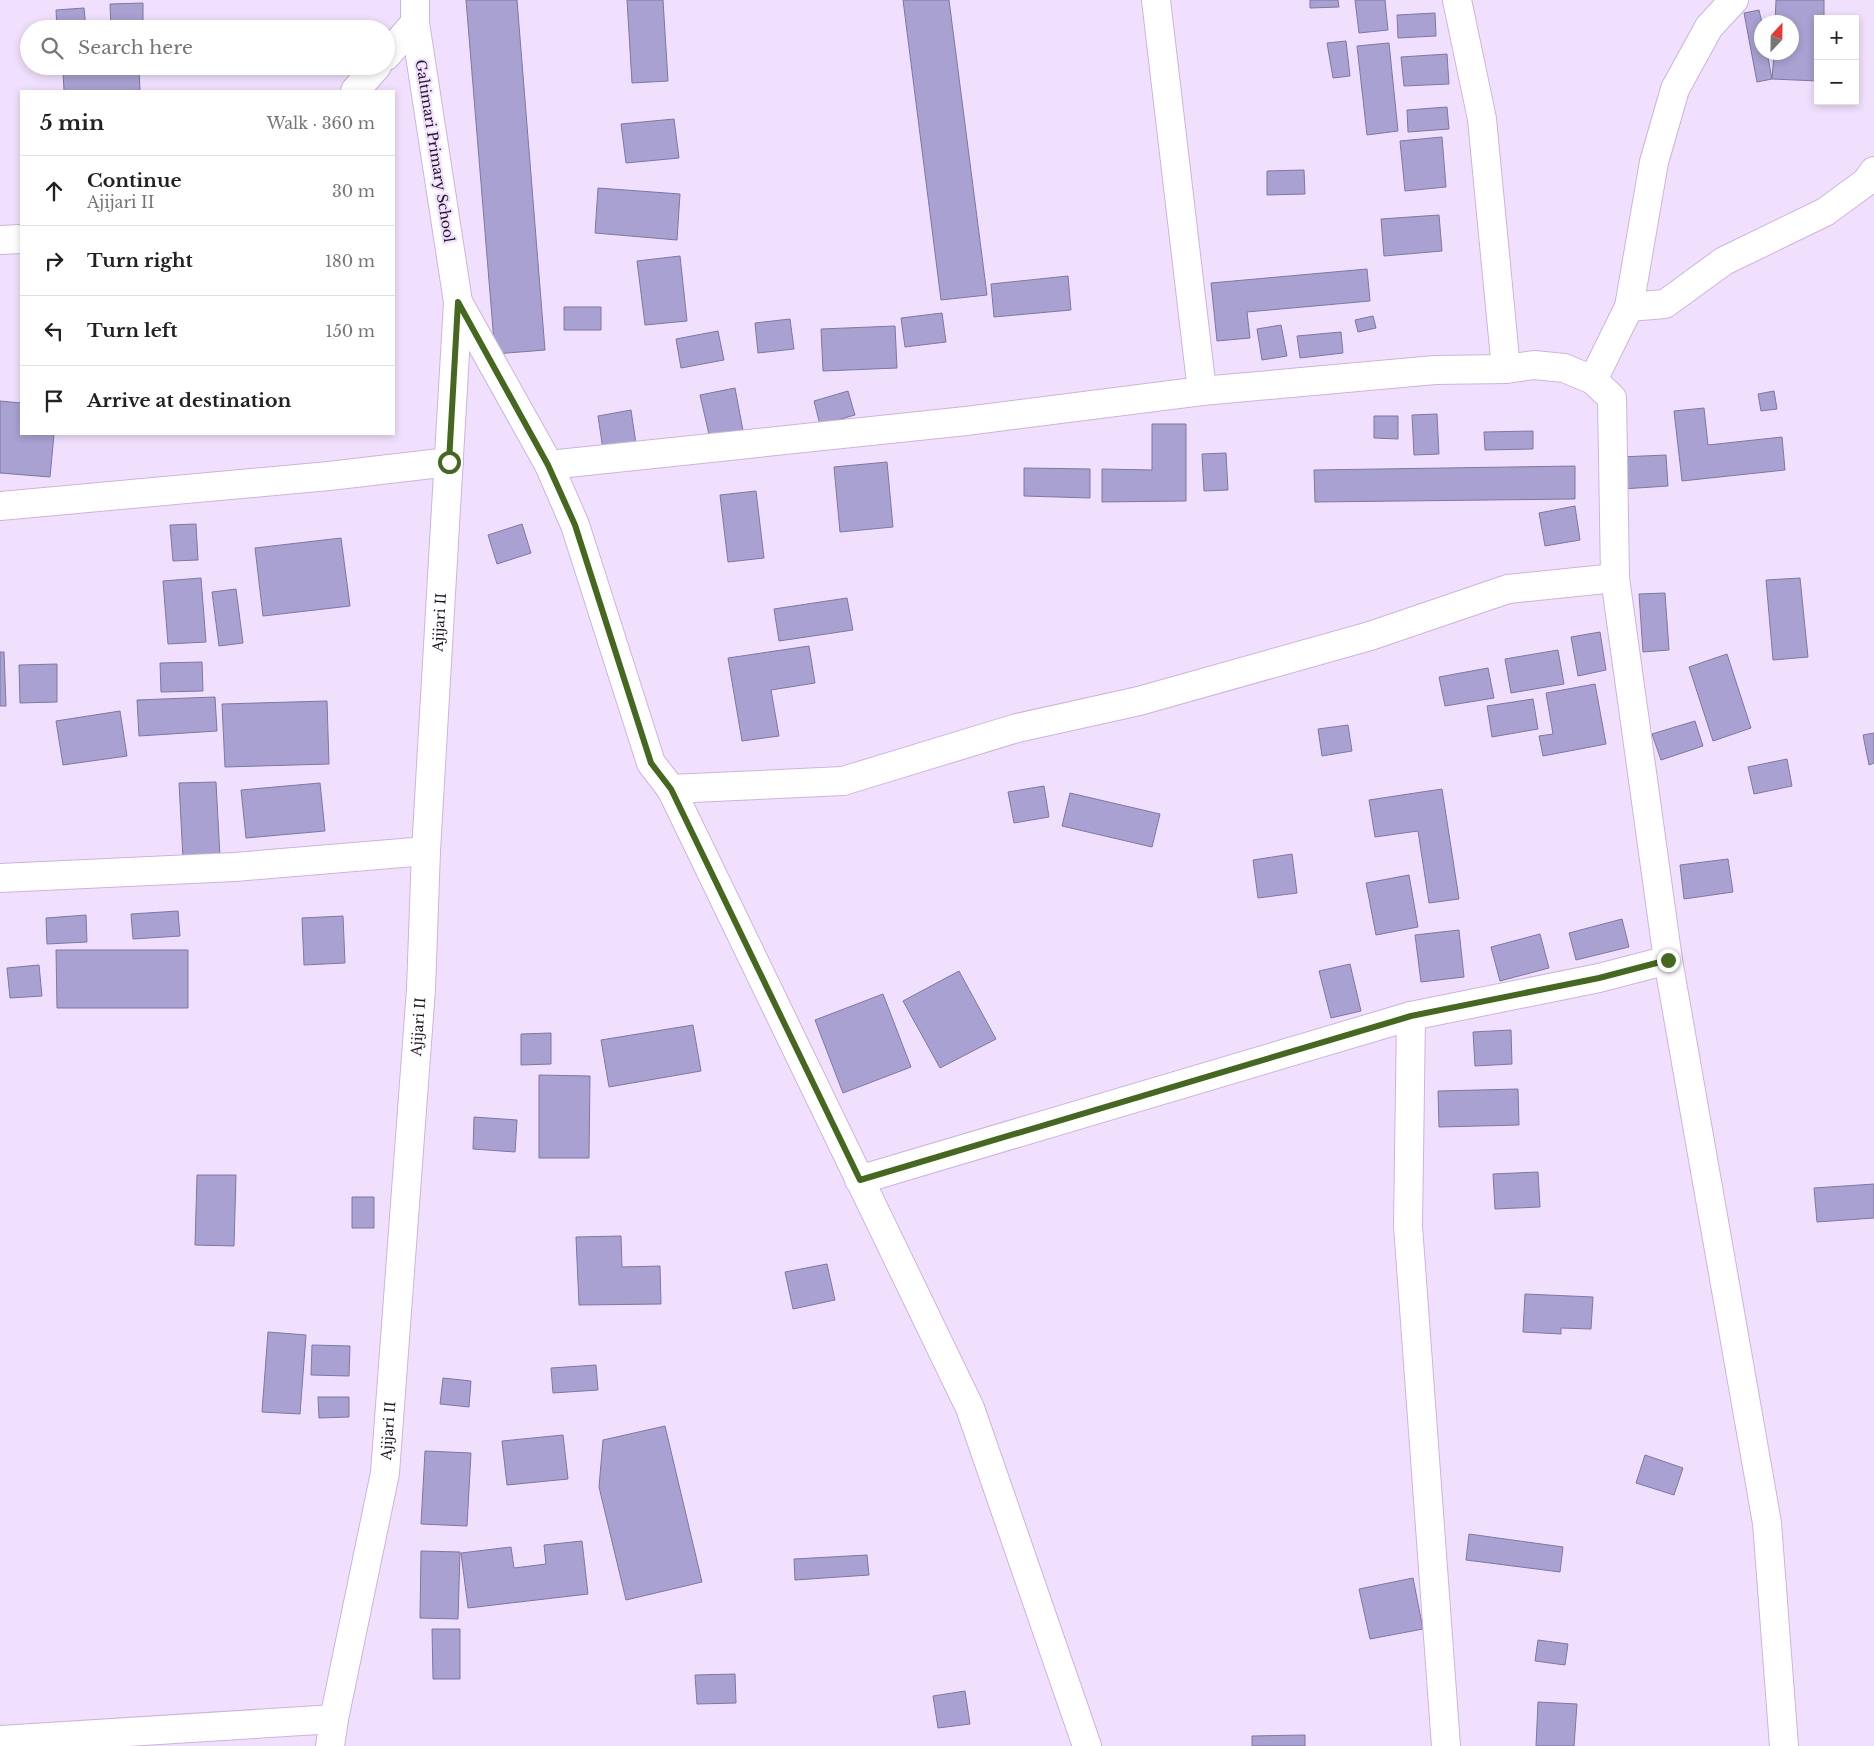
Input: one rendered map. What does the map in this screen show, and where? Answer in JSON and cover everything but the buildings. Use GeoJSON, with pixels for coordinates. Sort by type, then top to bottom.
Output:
{"type":"FeatureCollection","features":[{"type":"Feature","properties":{"kind":"street"},"geometry":{"type":"LineString","coordinates":[[1156,0],[1202,391]]}},
{"type":"Feature","properties":{"kind":"street"},"geometry":{"type":"LineString","coordinates":[[1457,0],[1482,119],[1506,369]]}},
{"type":"Feature","properties":{"kind":"street"},"geometry":{"type":"LineString","coordinates":[[1593,380],[1629,307],[1654,162],[1675,89],[1708,27],[1734,0]]}},
{"type":"Feature","properties":{"kind":"street"},"geometry":{"type":"LineString","coordinates":[[395,42],[415,12]]}},
{"type":"Feature","properties":{"kind":"street","name":"Galtimari Primary School"},"geometry":{"type":"LineString","coordinates":[[415,12],[458,302]]}},
{"type":"Feature","properties":{"kind":"street"},"geometry":{"type":"LineString","coordinates":[[356,90],[369,75]]}},
{"type":"Feature","properties":{"kind":"street"},"geometry":{"type":"LineString","coordinates":[[1629,307],[1665,304],[1724,261],[1825,212],[1866,182],[1874,171]]}},
{"type":"Feature","properties":{"kind":"street"},"geometry":{"type":"LineString","coordinates":[[0,240],[20,239]]}},
{"type":"Feature","properties":{"kind":"street"},"geometry":{"type":"LineString","coordinates":[[458,302],[548,465],[575,525],[651,763],[671,789],[970,1408],[1087,1746]]}},
{"type":"Feature","properties":{"kind":"street","name":"Ajijari II"},"geometry":{"type":"LineString","coordinates":[[330,1746],[334,1718],[385,1473],[421,989],[426,852],[458,302]]}},
{"type":"Feature","properties":{"kind":"street"},"geometry":{"type":"LineString","coordinates":[[548,465],[966,421],[1202,391],[1435,370],[1506,369],[1534,365],[1564,368],[1593,380],[1612,398],[1615,578],[1668,960],[1767,1523],[1784,1746]]}},
{"type":"Feature","properties":{"kind":"street"},"geometry":{"type":"LineString","coordinates":[[0,506],[329,476],[449,462]]}},
{"type":"Feature","properties":{"kind":"street"},"geometry":{"type":"LineString","coordinates":[[671,789],[843,781],[1017,728],[1138,701],[1370,636],[1508,589],[1615,578]]}},
{"type":"Feature","properties":{"kind":"street"},"geometry":{"type":"LineString","coordinates":[[0,878],[235,867],[426,852]]}},
{"type":"Feature","properties":{"kind":"street"},"geometry":{"type":"LineString","coordinates":[[860,1180],[1411,1016],[1599,978],[1668,960]]}},
{"type":"Feature","properties":{"kind":"street"},"geometry":{"type":"LineString","coordinates":[[1411,1016],[1408,1226],[1446,1746]]}},
{"type":"Feature","properties":{"kind":"street"},"geometry":{"type":"LineString","coordinates":[[0,1740],[334,1718]]}},
{"type":"Feature","properties":{"kind":"route"},"geometry":{"type":"LineString","coordinates":[[449,462],[458,302],[548,465],[575,525],[651,763],[671,789],[860,1180],[1411,1016],[1599,978],[1668,960]]}}]}
